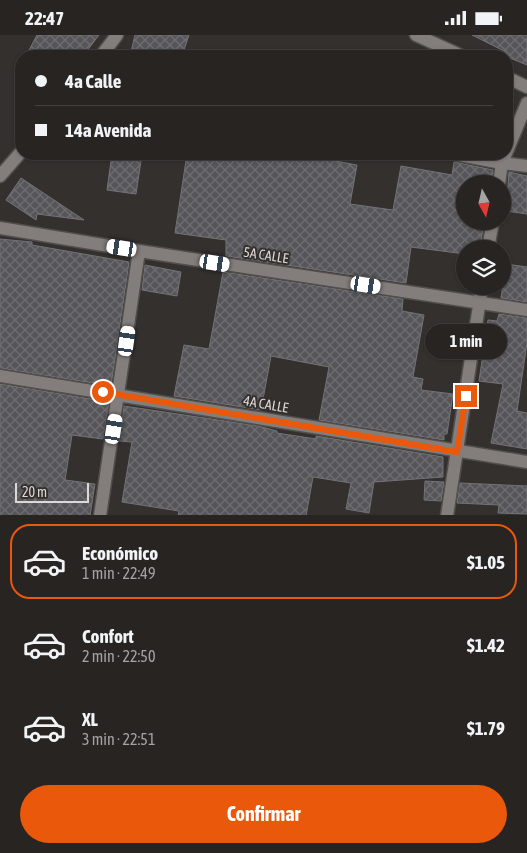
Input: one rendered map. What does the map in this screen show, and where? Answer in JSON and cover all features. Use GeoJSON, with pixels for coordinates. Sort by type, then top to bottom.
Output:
{"type":"FeatureCollection","features":[{"type":"Feature","properties":{"kind":"street"},"geometry":{"type":"LineString","coordinates":[[106,50],[117,35]]}},
{"type":"Feature","properties":{"kind":"street"},"geometry":{"type":"LineString","coordinates":[[416,35],[449,50]]}},
{"type":"Feature","properties":{"kind":"street"},"geometry":{"type":"LineString","coordinates":[[513,80],[527,87]]}},
{"type":"Feature","properties":{"kind":"street"},"geometry":{"type":"LineString","coordinates":[[513,137],[527,103]]}},
{"type":"Feature","properties":{"kind":"street"},"geometry":{"type":"LineString","coordinates":[[0,176],[15,159]]}},
{"type":"Feature","properties":{"kind":"street"},"geometry":{"type":"LineString","coordinates":[[486,160],[527,165]]}},
{"type":"Feature","properties":{"kind":"street"},"geometry":{"type":"LineString","coordinates":[[500,175],[503,160]]}},
{"type":"Feature","properties":{"kind":"street","name":"5A CALLE"},"geometry":{"type":"LineString","coordinates":[[0,228],[527,310]]}},
{"type":"Feature","properties":{"kind":"street"},"geometry":{"type":"LineString","coordinates":[[100,515],[120,395],[139,251]]}},
{"type":"Feature","properties":{"kind":"street"},"geometry":{"type":"LineString","coordinates":[[448,515],[481,295]]}},
{"type":"Feature","properties":{"kind":"street","name":"4A CALLE"},"geometry":{"type":"LineString","coordinates":[[0,376],[527,462]]}},
{"type":"Feature","properties":{"kind":"building"},"geometry":{"type":"Polygon","coordinates":[[[37,35],[99,35],[88,50],[29,50],[37,35]]]}},
{"type":"Feature","properties":{"kind":"building"},"geometry":{"type":"Polygon","coordinates":[[[135,35],[189,35],[184,50],[131,50],[135,35]]]}},
{"type":"Feature","properties":{"kind":"building"},"geometry":{"type":"Polygon","coordinates":[[[472,35],[527,35],[527,65],[513,59],[513,50],[502,50],[472,35]]]}},
{"type":"Feature","properties":{"kind":"building"},"geometry":{"type":"Polygon","coordinates":[[[111,160],[141,160],[136,194],[107,190],[111,160]]]}},
{"type":"Feature","properties":{"kind":"building"},"geometry":{"type":"Polygon","coordinates":[[[186,160],[331,160],[357,165],[350,204],[393,210],[401,166],[452,175],[454,162],[493,170],[492,175],[456,175],[456,230],[483,230],[481,240],[456,240],[456,253],[411,247],[406,283],[226,256],[226,240],[175,233],[186,160]]]}},
{"type":"Feature","properties":{"kind":"building"},"geometry":{"type":"Polygon","coordinates":[[[509,172],[527,176],[527,214],[511,212],[511,175],[509,175],[509,172]]]}},
{"type":"Feature","properties":{"kind":"building"},"geometry":{"type":"Polygon","coordinates":[[[21,178],[84,220],[37,214],[36,220],[6,200],[21,178]]]}},
{"type":"Feature","properties":{"kind":"building"},"geometry":{"type":"Polygon","coordinates":[[[0,239],[32,242],[32,245],[129,262],[111,386],[0,368],[0,239]]]}},
{"type":"Feature","properties":{"kind":"building"},"geometry":{"type":"Polygon","coordinates":[[[145,265],[181,272],[177,296],[142,290],[145,265]]]}},
{"type":"Feature","properties":{"kind":"building"},"geometry":{"type":"Polygon","coordinates":[[[511,265],[527,267],[527,302],[501,298],[501,295],[511,295],[511,265]]]}},
{"type":"Feature","properties":{"kind":"building"},"geometry":{"type":"Polygon","coordinates":[[[223,272],[403,299],[402,311],[424,315],[413,377],[423,379],[421,390],[453,394],[447,434],[444,434],[444,440],[319,420],[329,367],[271,356],[261,410],[174,396],[184,345],[209,349],[223,272]]]}},
{"type":"Feature","properties":{"kind":"building"},"geometry":{"type":"Polygon","coordinates":[[[499,314],[527,318],[527,343],[517,411],[527,413],[527,449],[491,443],[503,384],[479,381],[488,320],[497,321],[499,314]]]}},
{"type":"Feature","properties":{"kind":"building"},"geometry":{"type":"Polygon","coordinates":[[[0,384],[109,402],[103,439],[72,435],[65,480],[95,484],[90,515],[0,515],[0,384]]]}},
{"type":"Feature","properties":{"kind":"building"},"geometry":{"type":"Polygon","coordinates":[[[124,406],[258,426],[277,431],[277,433],[316,439],[316,436],[443,457],[443,477],[374,482],[369,513],[346,509],[351,483],[313,477],[306,515],[178,515],[179,511],[122,502],[132,442],[119,441],[124,406]]]}},
{"type":"Feature","properties":{"kind":"building"},"geometry":{"type":"Polygon","coordinates":[[[425,481],[444,482],[441,501],[424,500],[425,481]]]}},
{"type":"Feature","properties":{"kind":"building"},"geometry":{"type":"Polygon","coordinates":[[[460,483],[527,486],[527,514],[498,513],[499,505],[457,503],[460,483]]]}},
{"type":"Feature","properties":{"kind":"route"},"geometry":{"type":"LineString","coordinates":[[103,392],[457,452],[466,396]]}}]}
